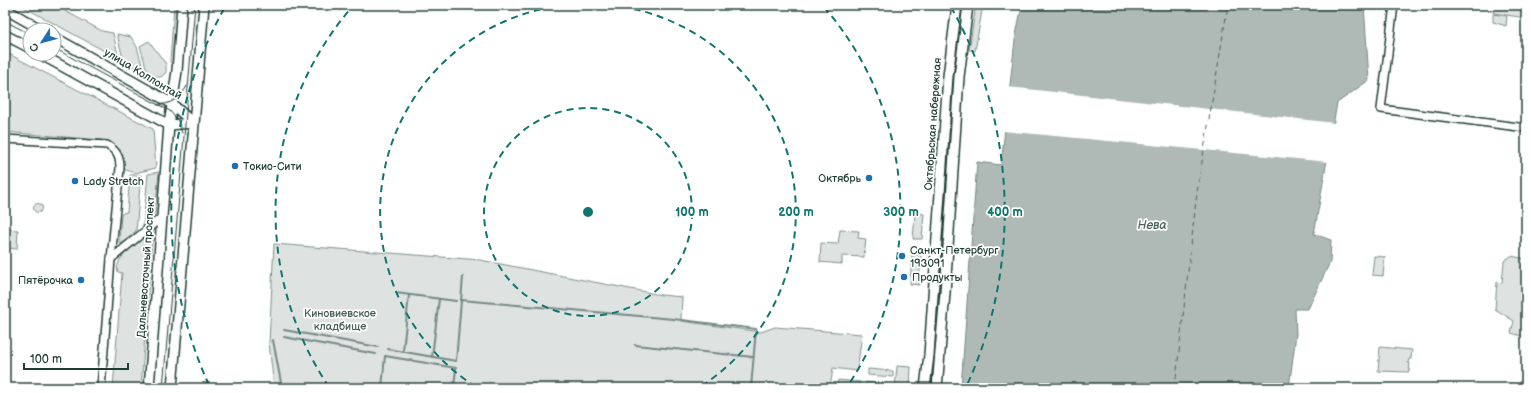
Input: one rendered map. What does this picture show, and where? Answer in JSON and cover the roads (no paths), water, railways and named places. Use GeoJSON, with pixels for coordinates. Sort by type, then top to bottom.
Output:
{"type":"FeatureCollection","features":[{"type":"Feature","properties":{"kind":"main road","name":"Дальневосточный проспект"},"geometry":{"type":"LineString","coordinates":[[149,388],[169,125],[171,103],[177,71],[182,5]]}},
{"type":"Feature","properties":{"kind":"main road"},"geometry":{"type":"LineString","coordinates":[[172,388],[204,5]]}},
{"type":"Feature","properties":{"kind":"main road","name":"Октябрьская набережная"},"geometry":{"type":"LineString","coordinates":[[925,388],[930,355],[948,76],[957,5]]}},
{"type":"Feature","properties":{"kind":"main road","name":"Октябрьская набережная"},"geometry":{"type":"LineString","coordinates":[[937,388],[945,293],[959,77],[968,5]]}},
{"type":"Feature","properties":{"kind":"main road"},"geometry":{"type":"LineString","coordinates":[[5,9],[28,22]]}},
{"type":"Feature","properties":{"kind":"main road"},"geometry":{"type":"LineString","coordinates":[[6,36],[22,44]]}},
{"type":"Feature","properties":{"kind":"main road","name":"улица Коллонтай"},"geometry":{"type":"LineString","coordinates":[[62,42],[171,103],[193,123]]}},
{"type":"Feature","properties":{"kind":"main road"},"geometry":{"type":"LineString","coordinates":[[55,62],[169,125],[193,123]]}},
{"type":"Feature","properties":{"kind":"street"},"geometry":{"type":"LineString","coordinates":[[1394,5],[1381,109],[1526,128]]}},
{"type":"Feature","properties":{"kind":"street"},"geometry":{"type":"LineString","coordinates":[[5,139],[107,145],[119,156],[119,173],[101,388]]}},
{"type":"Feature","properties":{"kind":"street"},"geometry":{"type":"LineString","coordinates":[[112,259],[162,217]]}},
{"type":"Feature","properties":{"kind":"water","name":"Нева"},"geometry":{"type":"Polygon","coordinates":[[[1022,5],[1364,5],[1369,80],[1337,103],[1314,234],[1331,240],[1330,262],[1308,309],[1295,309],[1296,334],[1289,388],[961,388],[977,162],[1001,165],[1015,40],[1022,5]]]}},
{"type":"Feature","properties":{"kind":"waterway"},"geometry":{"type":"LineString","coordinates":[[388,349],[456,361],[463,277]]}},
{"type":"Feature","properties":{"kind":"waterway"},"geometry":{"type":"LineString","coordinates":[[396,293],[456,301]]}},
{"type":"Feature","properties":{"kind":"waterway"},"geometry":{"type":"LineString","coordinates":[[403,351],[409,295]]}},
{"type":"Feature","properties":{"kind":"waterway"},"geometry":{"type":"LineString","coordinates":[[432,357],[439,299]]}},
{"type":"Feature","properties":{"kind":"waterway"},"geometry":{"type":"LineString","coordinates":[[461,300],[673,319],[756,329],[751,388]]}},
{"type":"Feature","properties":{"kind":"waterway"},"geometry":{"type":"LineString","coordinates":[[284,330],[378,347]]}},
{"type":"Feature","properties":{"kind":"waterway"},"geometry":{"type":"LineString","coordinates":[[284,337],[376,354]]}},
{"type":"Feature","properties":{"kind":"waterway"},"geometry":{"type":"LineString","coordinates":[[273,340],[282,388]]}},
{"type":"Feature","properties":{"kind":"waterway"},"geometry":{"type":"LineString","coordinates":[[635,345],[753,357]]}},
{"type":"Feature","properties":{"kind":"waterway"},"geometry":{"type":"LineString","coordinates":[[382,388],[385,356],[456,368],[454,388]]}},
{"type":"Feature","properties":{"kind":"tram line"},"geometry":{"type":"LineString","coordinates":[[163,388],[195,5]]}},
{"type":"Feature","properties":{"kind":"tram line"},"geometry":{"type":"LineString","coordinates":[[5,21],[22,30]]}},
{"type":"Feature","properties":{"kind":"tram line"},"geometry":{"type":"LineString","coordinates":[[62,52],[170,111],[178,121],[182,133]]}},
{"type":"Feature","properties":{"kind":"tram line"},"geometry":{"type":"LineString","coordinates":[[157,105],[166,104],[175,100],[182,94],[187,86]]}},
{"type":"Feature","properties":{"kind":"place","name":"Токио-Сити"},"geometry":{"type":"Point","coordinates":[235,166]}},
{"type":"Feature","properties":{"kind":"place","name":"Октябрь"},"geometry":{"type":"Point","coordinates":[869,178]}},
{"type":"Feature","properties":{"kind":"place","name":"Lady Stretch"},"geometry":{"type":"Point","coordinates":[75,181]}},
{"type":"Feature","properties":{"kind":"place","name":"Санкт-Петербург 193091"},"geometry":{"type":"Point","coordinates":[902,256]}},
{"type":"Feature","properties":{"kind":"place","name":"Продукты"},"geometry":{"type":"Point","coordinates":[904,277]}},
{"type":"Feature","properties":{"kind":"place","name":"Пятёрочка"},"geometry":{"type":"Point","coordinates":[81,280]}},
{"type":"Feature","properties":{"kind":"park label","name":"Киновиевское кладбище"},"geometry":{"type":"Point","coordinates":[340,319]}}]}
